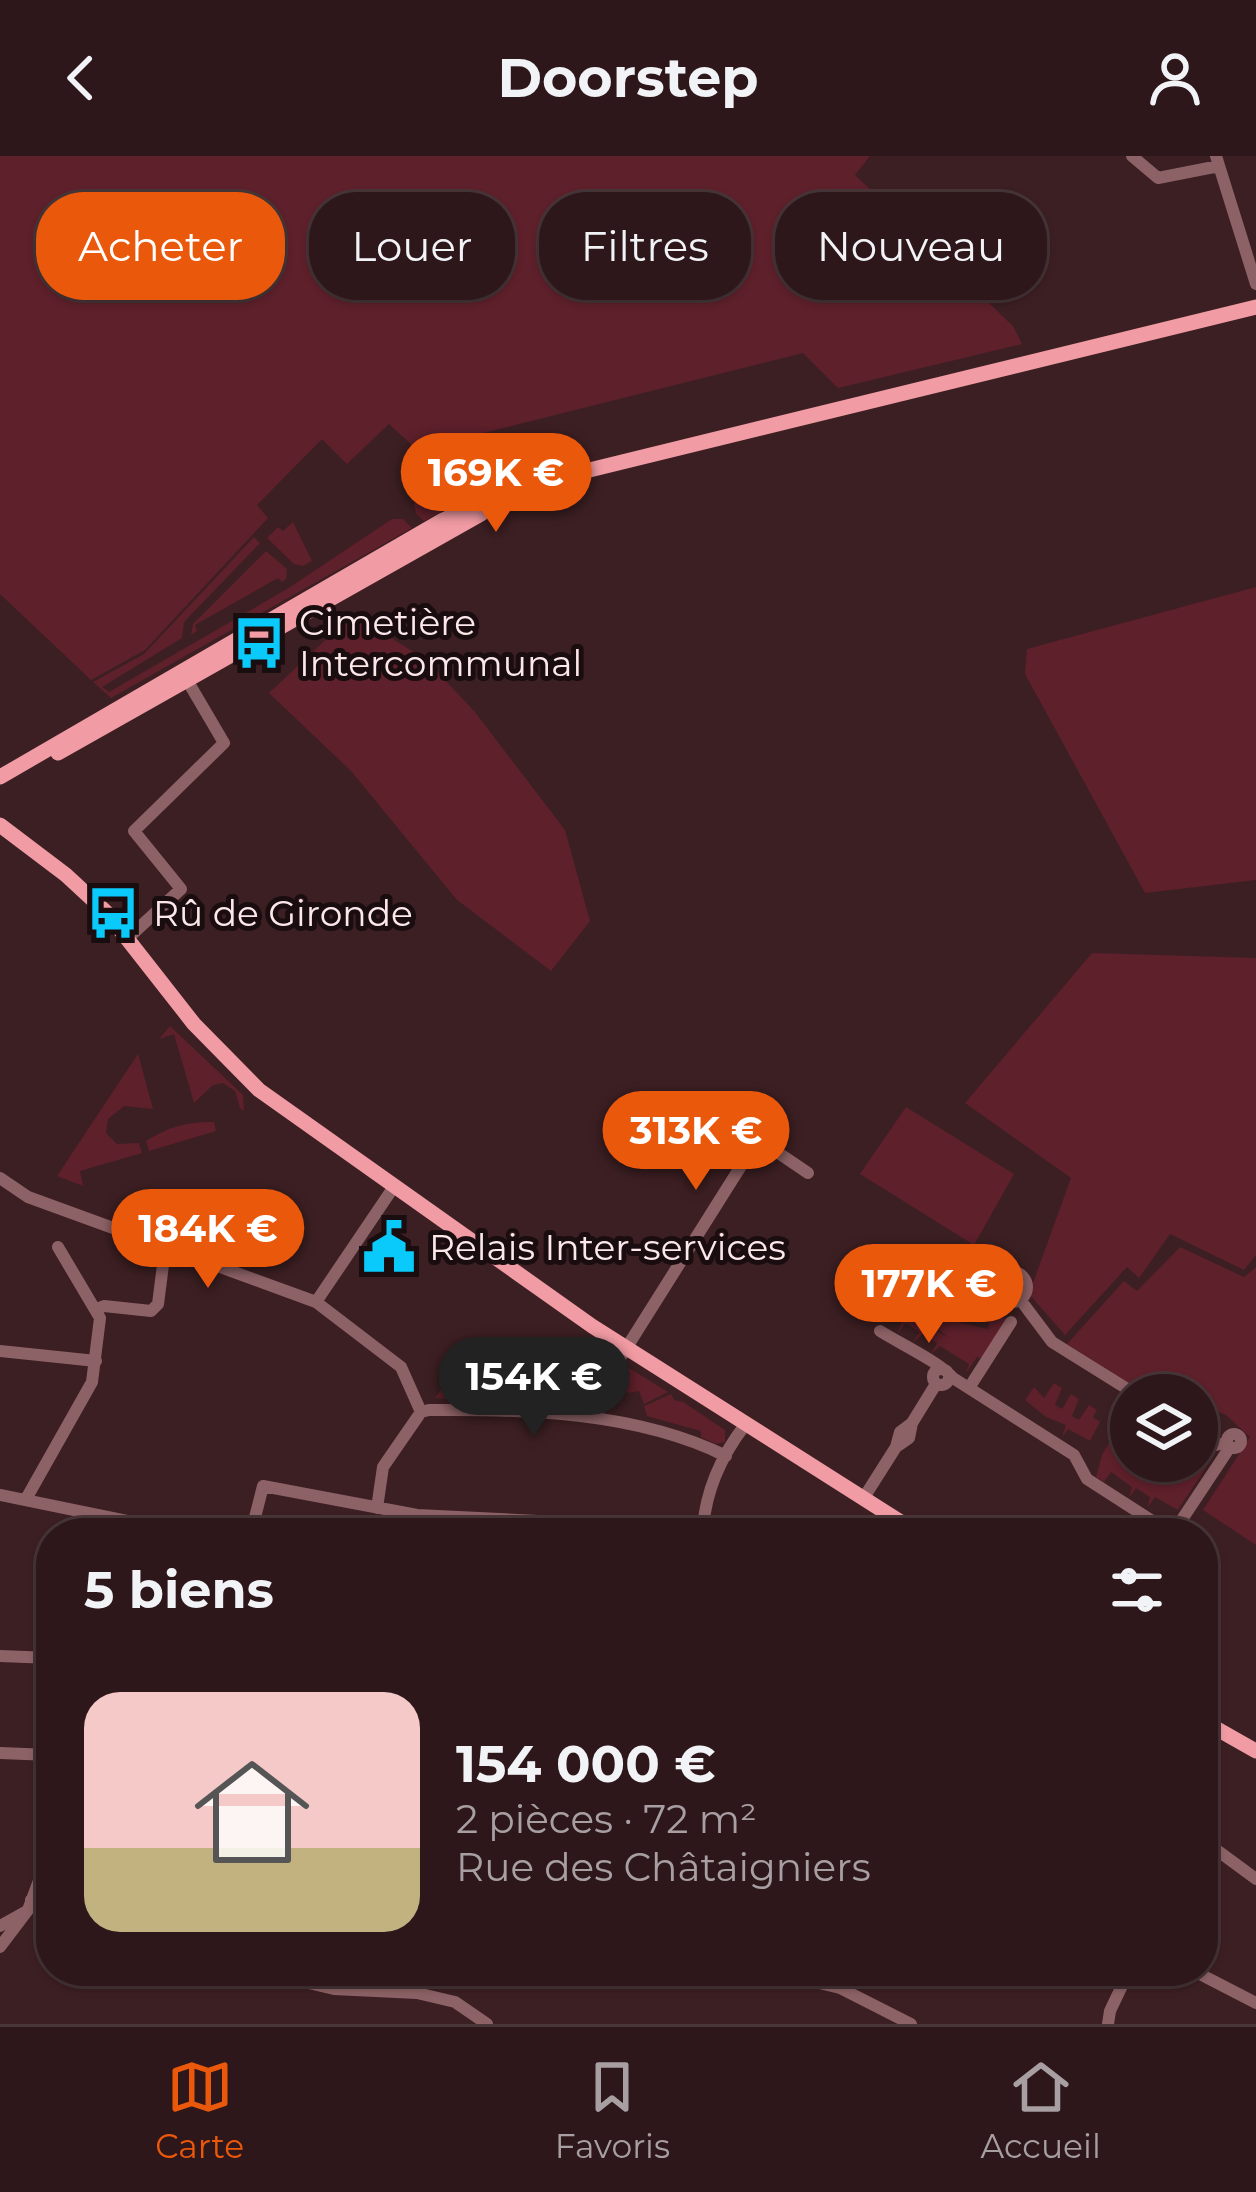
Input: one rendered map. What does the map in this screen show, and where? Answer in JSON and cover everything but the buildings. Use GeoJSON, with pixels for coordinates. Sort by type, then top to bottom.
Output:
{"type":"FeatureCollection","features":[{"type":"Feature","properties":{"kind":"main road"},"geometry":{"type":"LineString","coordinates":[[223,653],[422,532],[516,488],[1256,307]]}},
{"type":"Feature","properties":{"kind":"main road"},"geometry":{"type":"LineString","coordinates":[[0,777],[513,497],[584,473]]}},
{"type":"Feature","properties":{"kind":"main road"},"geometry":{"type":"LineString","coordinates":[[392,562],[421,543],[422,532]]}},
{"type":"Feature","properties":{"kind":"main road"},"geometry":{"type":"LineString","coordinates":[[0,789],[184,675]]}},
{"type":"Feature","properties":{"kind":"main road"},"geometry":{"type":"LineString","coordinates":[[0,825],[65,875],[128,938],[194,1024],[234,1067],[391,1191]]}},
{"type":"Feature","properties":{"kind":"main road"},"geometry":{"type":"LineString","coordinates":[[0,836],[94,913],[214,1060],[253,1096],[624,1351],[880,1518]]}},
{"type":"Feature","properties":{"kind":"main road"},"geometry":{"type":"LineString","coordinates":[[743,1428],[894,1518]]}},
{"type":"Feature","properties":{"kind":"main road"},"geometry":{"type":"LineString","coordinates":[[1218,1734],[1256,1755]]}},
{"type":"Feature","properties":{"kind":"street"},"geometry":{"type":"LineString","coordinates":[[1132,156],[1158,178],[1217,161],[1256,284]]}},
{"type":"Feature","properties":{"kind":"street"},"geometry":{"type":"LineString","coordinates":[[128,938],[181,889],[134,831],[224,743],[184,675]]}},
{"type":"Feature","properties":{"kind":"street"},"geometry":{"type":"LineString","coordinates":[[624,1351],[758,1139],[808,1173]]}},
{"type":"Feature","properties":{"kind":"street"},"geometry":{"type":"LineString","coordinates":[[0,1178],[28,1197],[316,1302],[400,1366],[421,1412]]}},
{"type":"Feature","properties":{"kind":"street"},"geometry":{"type":"LineString","coordinates":[[316,1302],[391,1191]]}},
{"type":"Feature","properties":{"kind":"street"},"geometry":{"type":"LineString","coordinates":[[26,1499],[92,1382],[96,1361],[100,1318],[58,1247]]}},
{"type":"Feature","properties":{"kind":"street"},"geometry":{"type":"LineString","coordinates":[[96,1310],[104,1306],[151,1310],[158,1304],[165,1250]]}},
{"type":"Feature","properties":{"kind":"street"},"geometry":{"type":"LineString","coordinates":[[1022,1302],[1052,1342],[1110,1378]]}},
{"type":"Feature","properties":{"kind":"street"},"geometry":{"type":"LineString","coordinates":[[969,1388],[1010,1322]]}},
{"type":"Feature","properties":{"kind":"street"},"geometry":{"type":"LineString","coordinates":[[880,1331],[936,1373],[969,1388],[1074,1455],[1087,1479],[1148,1518]]}},
{"type":"Feature","properties":{"kind":"street"},"geometry":{"type":"LineString","coordinates":[[0,1351],[96,1361]]}},
{"type":"Feature","properties":{"kind":"street"},"geometry":{"type":"LineString","coordinates":[[863,1499],[896,1447],[909,1438],[936,1373]]}},
{"type":"Feature","properties":{"kind":"street"},"geometry":{"type":"LineString","coordinates":[[421,1412],[619,1421],[698,1442],[726,1456]]}},
{"type":"Feature","properties":{"kind":"street"},"geometry":{"type":"LineString","coordinates":[[377,1508],[382,1467],[421,1412]]}},
{"type":"Feature","properties":{"kind":"street"},"geometry":{"type":"LineString","coordinates":[[705,1518],[711,1486],[743,1428]]}},
{"type":"Feature","properties":{"kind":"street"},"geometry":{"type":"LineString","coordinates":[[1181,1518],[1204,1482]]}},
{"type":"Feature","properties":{"kind":"street"},"geometry":{"type":"LineString","coordinates":[[254,1518],[262,1486],[416,1515],[480,1518]]}},
{"type":"Feature","properties":{"kind":"street"},"geometry":{"type":"LineString","coordinates":[[0,1495],[115,1518]]}},
{"type":"Feature","properties":{"kind":"street"},"geometry":{"type":"LineString","coordinates":[[0,1656],[36,1657]]}},
{"type":"Feature","properties":{"kind":"street"},"geometry":{"type":"LineString","coordinates":[[0,1754],[36,1754]]}},
{"type":"Feature","properties":{"kind":"street"},"geometry":{"type":"LineString","coordinates":[[1218,1851],[1256,1879]]}},
{"type":"Feature","properties":{"kind":"street"},"geometry":{"type":"LineString","coordinates":[[0,1947],[36,1887]]}},
{"type":"Feature","properties":{"kind":"street"},"geometry":{"type":"LineString","coordinates":[[29,1905],[36,1907]]}},
{"type":"Feature","properties":{"kind":"street"},"geometry":{"type":"LineString","coordinates":[[0,1926],[29,1905]]}},
{"type":"Feature","properties":{"kind":"street"},"geometry":{"type":"LineString","coordinates":[[1218,1983],[1256,2003]]}},
{"type":"Feature","properties":{"kind":"street"},"geometry":{"type":"LineString","coordinates":[[321,1986],[417,1993],[455,2002],[487,2024]]}},
{"type":"Feature","properties":{"kind":"street"},"geometry":{"type":"LineString","coordinates":[[832,1986],[911,2024]]}},
{"type":"Feature","properties":{"kind":"street"},"geometry":{"type":"LineString","coordinates":[[1108,2024],[1123,1986]]}},
{"type":"Feature","properties":{"kind":"shaded area"},"geometry":{"type":"Polygon","coordinates":[[[0,156],[870,156],[855,175],[873,192],[775,192],[775,300],[986,300],[1013,326],[1022,344],[838,388],[803,353],[443,443],[427,459],[389,424],[347,464],[322,439],[257,505],[268,518],[145,650],[91,680],[0,594],[0,156]]]}},
{"type":"Feature","properties":{"kind":"shaded area"},"geometry":{"type":"Polygon","coordinates":[[[469,467],[480,472],[485,488],[424,521],[414,504],[423,489],[444,474],[469,467]]]}},
{"type":"Feature","properties":{"kind":"shaded area"},"geometry":{"type":"Polygon","coordinates":[[[392,519],[403,519],[412,528],[111,698],[93,682],[144,654],[254,537],[260,543],[184,622],[182,638],[102,687],[109,692],[287,589],[392,519]]]}},
{"type":"Feature","properties":{"kind":"shaded area"},"geometry":{"type":"Polygon","coordinates":[[[293,522],[312,561],[303,566],[294,564],[267,538],[278,527],[283,531],[293,522]]]}},
{"type":"Feature","properties":{"kind":"shaded area"},"geometry":{"type":"Polygon","coordinates":[[[266,551],[287,569],[286,579],[278,578],[195,625],[197,631],[191,635],[193,624],[266,551]]]}},
{"type":"Feature","properties":{"kind":"shaded area"},"geometry":{"type":"Polygon","coordinates":[[[1256,587],[1256,880],[1145,893],[1025,674],[1027,649],[1256,587]]]}},
{"type":"Feature","properties":{"kind":"shaded area"},"geometry":{"type":"Polygon","coordinates":[[[353,614],[425,659],[475,712],[565,830],[590,921],[551,971],[457,900],[351,771],[269,693],[353,614]]]}},
{"type":"Feature","properties":{"kind":"shaded area"},"geometry":{"type":"Polygon","coordinates":[[[1092,953],[1256,958],[1256,1255],[1244,1270],[1170,1234],[1139,1278],[1127,1267],[1065,1335],[1029,1294],[1071,1178],[965,1103],[1092,953]]]}},
{"type":"Feature","properties":{"kind":"shaded area"},"geometry":{"type":"Polygon","coordinates":[[[170,1026],[243,1095],[244,1111],[235,1091],[223,1083],[213,1085],[194,1103],[174,1034],[159,1039],[170,1026]]]}},
{"type":"Feature","properties":{"kind":"shaded area"},"geometry":{"type":"Polygon","coordinates":[[[138,1054],[153,1109],[124,1106],[108,1119],[106,1133],[117,1144],[139,1143],[142,1153],[80,1171],[83,1186],[57,1176],[138,1054]]]}},
{"type":"Feature","properties":{"kind":"shaded area"},"geometry":{"type":"Polygon","coordinates":[[[906,1107],[1014,1174],[974,1245],[860,1174],[906,1107]]]}},
{"type":"Feature","properties":{"kind":"shaded area"},"geometry":{"type":"Polygon","coordinates":[[[214,1122],[216,1131],[149,1151],[146,1141],[162,1132],[214,1122]]]}},
{"type":"Feature","properties":{"kind":"shaded area"},"geometry":{"type":"Polygon","coordinates":[[[1180,1247],[1244,1277],[1256,1267],[1256,1545],[1203,1510],[1250,1437],[1218,1412],[1218,1374],[1114,1374],[1067,1344],[1124,1281],[1137,1291],[1180,1247]]]}},
{"type":"Feature","properties":{"kind":"shaded area"},"geometry":{"type":"Polygon","coordinates":[[[889,1301],[950,1339],[929,1322],[945,1301],[949,1320],[988,1329],[992,1312],[1007,1319],[983,1359],[977,1357],[966,1373],[969,1364],[940,1346],[931,1354],[937,1343],[923,1334],[913,1342],[919,1332],[906,1323],[898,1333],[902,1321],[887,1313],[877,1321],[889,1301]]]}},
{"type":"Feature","properties":{"kind":"shaded area"},"geometry":{"type":"Polygon","coordinates":[[[477,1351],[504,1371],[592,1376],[606,1354],[668,1392],[644,1404],[639,1391],[628,1393],[622,1385],[592,1393],[585,1385],[565,1391],[559,1383],[530,1391],[523,1383],[503,1389],[497,1381],[468,1389],[461,1381],[452,1384],[459,1400],[435,1398],[477,1351]]]}},
{"type":"Feature","properties":{"kind":"shaded area"},"geometry":{"type":"Polygon","coordinates":[[[1054,1383],[1062,1388],[1055,1405],[1062,1409],[1071,1394],[1079,1399],[1072,1416],[1079,1420],[1089,1405],[1097,1410],[1093,1417],[1100,1422],[1090,1441],[1068,1429],[1062,1437],[1066,1425],[1025,1400],[1034,1387],[1044,1398],[1054,1383]]]}},
{"type":"Feature","properties":{"kind":"shaded area"},"geometry":{"type":"Polygon","coordinates":[[[671,1394],[725,1430],[725,1442],[716,1444],[701,1437],[701,1431],[647,1416],[644,1406],[671,1394]]]}},
{"type":"Feature","properties":{"kind":"shaded area"},"geometry":{"type":"Polygon","coordinates":[[[1110,1441],[1110,1473],[1104,1482],[1096,1477],[1110,1441]]]}},
{"type":"Feature","properties":{"kind":"shaded area"},"geometry":{"type":"Polygon","coordinates":[[[1125,1482],[1196,1482],[1178,1510],[1155,1497],[1148,1507],[1150,1497],[1136,1488],[1129,1498],[1132,1487],[1125,1482]]]}},
{"type":"Feature","properties":{"kind":"place","name":"Cimetière Intercommunal"},"geometry":{"type":"Point","coordinates":[259,643]}},
{"type":"Feature","properties":{"kind":"place","name":"Rû de Gironde"},"geometry":{"type":"Point","coordinates":[113,913]}},
{"type":"Feature","properties":{"kind":"place","name":"Relais Inter-services"},"geometry":{"type":"Point","coordinates":[389,1247]}}]}
